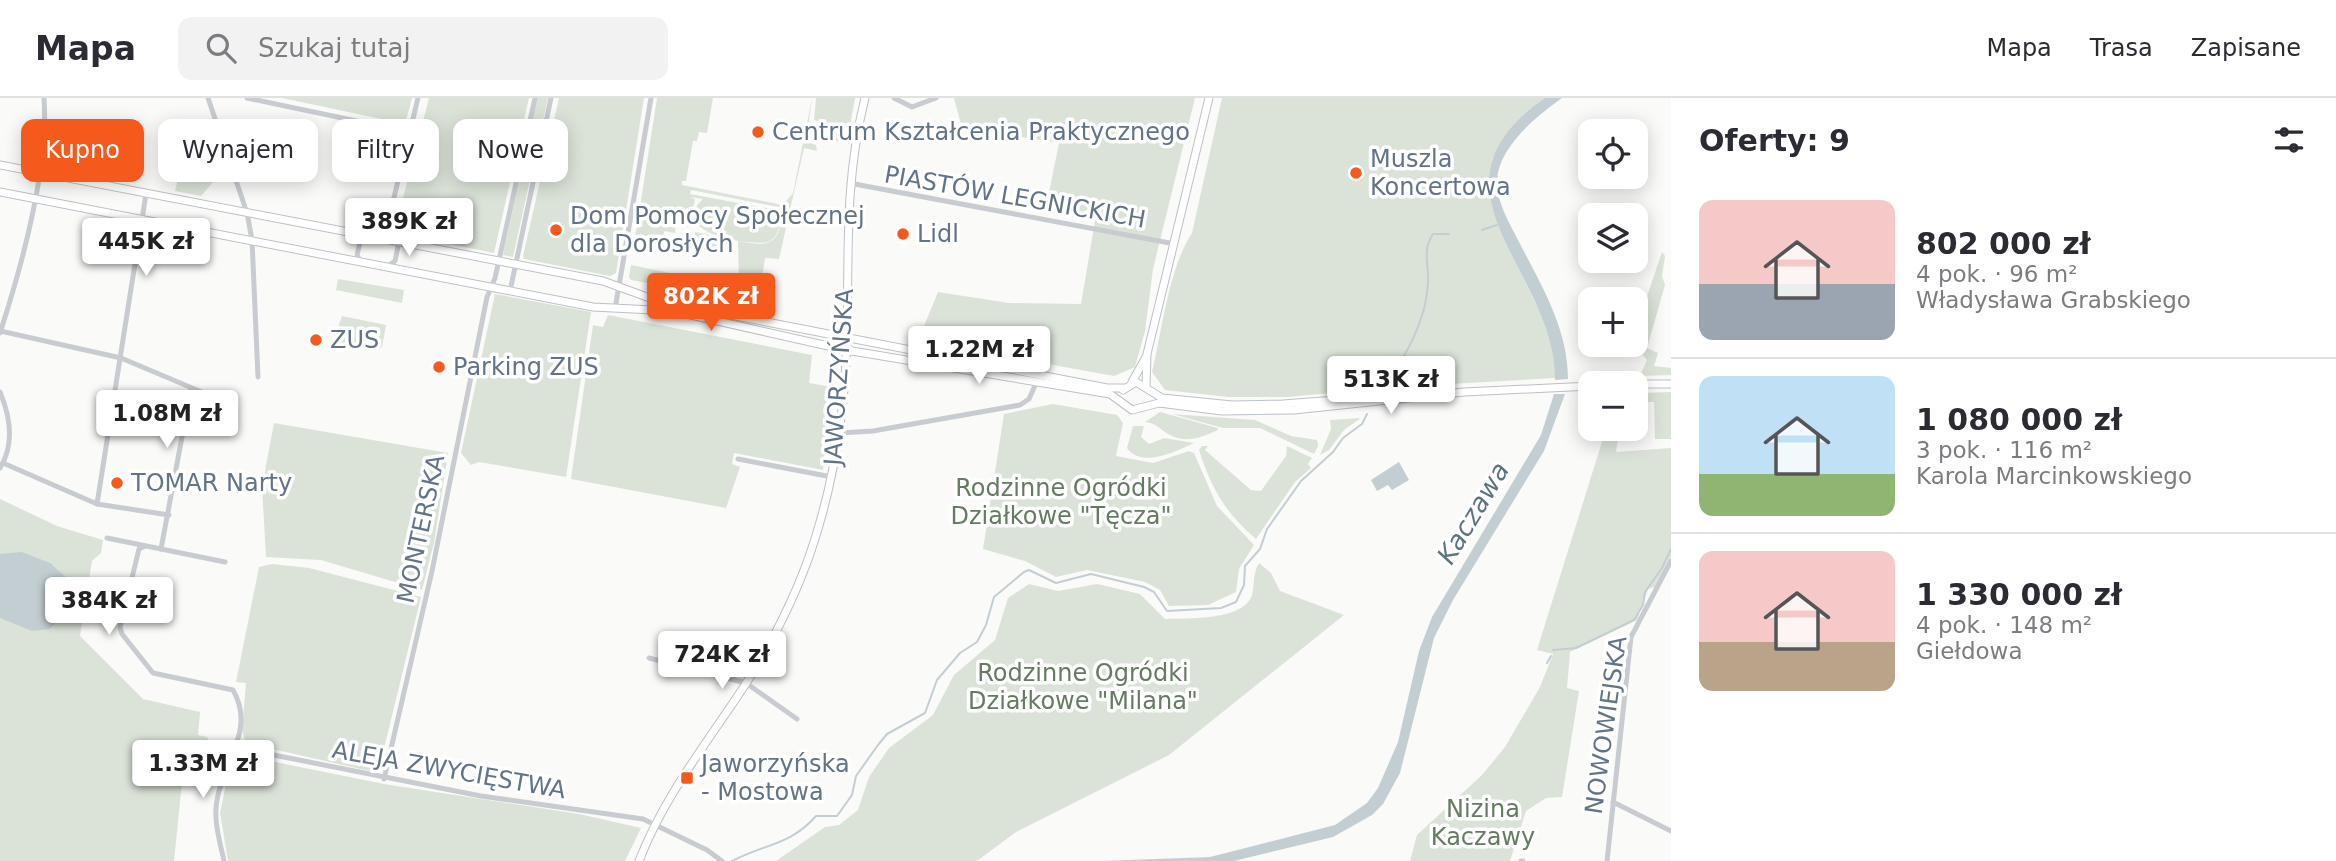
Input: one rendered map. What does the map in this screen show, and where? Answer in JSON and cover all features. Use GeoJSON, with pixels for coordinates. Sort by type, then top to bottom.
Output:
{"type":"FeatureCollection","features":[{"type":"Feature","properties":{"kind":"street"},"geometry":{"type":"LineString","coordinates":[[44,98],[44,119]]}},
{"type":"Feature","properties":{"kind":"street"},"geometry":{"type":"LineString","coordinates":[[208,98],[247,213],[252,240],[258,377]]}},
{"type":"Feature","properties":{"kind":"street"},"geometry":{"type":"LineString","coordinates":[[247,98],[347,119]]}},
{"type":"Feature","properties":{"kind":"street"},"geometry":{"type":"LineString","coordinates":[[412,119],[418,98]]}},
{"type":"Feature","properties":{"kind":"street","name":"MONTERSKA"},"geometry":{"type":"LineString","coordinates":[[384,779],[432,571],[487,297],[493,287],[535,98]]}},
{"type":"Feature","properties":{"kind":"street"},"geometry":{"type":"LineString","coordinates":[[510,290],[551,98]]}},
{"type":"Feature","properties":{"kind":"street"},"geometry":{"type":"LineString","coordinates":[[615,309],[651,98]]}},
{"type":"Feature","properties":{"kind":"street","name":"JAWORZYŃSKA"},"geometry":{"type":"LineString","coordinates":[[639,861],[654,824],[682,775],[746,683],[795,593],[815,540],[832,477],[840,433],[847,339],[849,183],[865,98]]}},
{"type":"Feature","properties":{"kind":"street"},"geometry":{"type":"LineString","coordinates":[[894,98],[912,107],[936,98]]}},
{"type":"Feature","properties":{"kind":"street"},"geometry":{"type":"LineString","coordinates":[[0,192],[615,309],[666,306],[1107,388],[1124,388],[1132,382],[1147,354],[1209,98]]}},
{"type":"Feature","properties":{"kind":"street"},"geometry":{"type":"LineString","coordinates":[[533,107],[549,110]]}},
{"type":"Feature","properties":{"kind":"street"},"geometry":{"type":"LineString","coordinates":[[0,165],[21,169]]}},
{"type":"Feature","properties":{"kind":"street"},"geometry":{"type":"LineString","coordinates":[[37,182],[0,332],[121,358],[223,401]]}},
{"type":"Feature","properties":{"kind":"street"},"geometry":{"type":"LineString","coordinates":[[85,182],[620,286],[666,306],[846,350],[1111,395],[1132,410],[1159,403],[1247,412],[1413,393],[1448,394],[1578,387]]}},
{"type":"Feature","properties":{"kind":"street"},"geometry":{"type":"LineString","coordinates":[[384,239],[397,182]]}},
{"type":"Feature","properties":{"kind":"street","name":"PIASTÓW LEGNICKICH"},"geometry":{"type":"LineString","coordinates":[[849,183],[1175,244]]}},
{"type":"Feature","properties":{"kind":"street"},"geometry":{"type":"LineString","coordinates":[[97,504],[146,194]]}},
{"type":"Feature","properties":{"kind":"street"},"geometry":{"type":"LineString","coordinates":[[360,261],[357,255],[361,238],[365,236]]}},
{"type":"Feature","properties":{"kind":"street"},"geometry":{"type":"LineString","coordinates":[[388,267],[395,261],[398,246],[395,242]]}},
{"type":"Feature","properties":{"kind":"street"},"geometry":{"type":"LineString","coordinates":[[1146,405],[1147,354]]}},
{"type":"Feature","properties":{"kind":"street"},"geometry":{"type":"LineString","coordinates":[[840,433],[873,431],[1020,405],[1029,399],[1037,381]]}},
{"type":"Feature","properties":{"kind":"street"},"geometry":{"type":"LineString","coordinates":[[1132,382],[1162,398],[1207,403],[1322,405]]}},
{"type":"Feature","properties":{"kind":"street"},"geometry":{"type":"LineString","coordinates":[[1648,384],[1671,384]]}},
{"type":"Feature","properties":{"kind":"street"},"geometry":{"type":"LineString","coordinates":[[1122,401],[1124,388]]}},
{"type":"Feature","properties":{"kind":"street"},"geometry":{"type":"LineString","coordinates":[[162,549],[191,389]]}},
{"type":"Feature","properties":{"kind":"street"},"geometry":{"type":"LineString","coordinates":[[0,392],[10,415],[8,444],[1,466],[97,504],[169,516]]}},
{"type":"Feature","properties":{"kind":"street"},"geometry":{"type":"LineString","coordinates":[[737,459],[832,477]]}},
{"type":"Feature","properties":{"kind":"street"},"geometry":{"type":"LineString","coordinates":[[107,538],[225,562]]}},
{"type":"Feature","properties":{"kind":"street"},"geometry":{"type":"LineString","coordinates":[[145,546],[139,549],[120,627],[122,634],[153,673],[233,690],[240,703],[238,748],[226,768],[216,806],[224,861]]}},
{"type":"Feature","properties":{"kind":"street","name":"NOWOWIEJSKA"},"geometry":{"type":"LineString","coordinates":[[1607,861],[1630,637],[1671,561]]}},
{"type":"Feature","properties":{"kind":"street"},"geometry":{"type":"LineString","coordinates":[[649,658],[746,683],[796,719]]}},
{"type":"Feature","properties":{"kind":"street","name":"ALEJA ZWYCIĘSTWA"},"geometry":{"type":"LineString","coordinates":[[238,748],[384,779],[643,819],[707,850],[722,861]]}},
{"type":"Feature","properties":{"kind":"street"},"geometry":{"type":"LineString","coordinates":[[1613,802],[1671,831]]}},
{"type":"Feature","properties":{"kind":"green space"},"geometry":{"type":"Polygon","coordinates":[[[282,98],[412,98],[406,119],[381,119],[282,98]]]}},
{"type":"Feature","properties":{"kind":"green space"},"geometry":{"type":"Polygon","coordinates":[[[429,98],[529,98],[524,119],[453,119],[453,182],[510,182],[494,253],[394,233],[407,182],[439,182],[439,119],[424,119],[429,98]]]}},
{"type":"Feature","properties":{"kind":"green space"},"geometry":{"type":"Polygon","coordinates":[[[537,98],[548,98],[543,119],[532,119],[537,98]]]}},
{"type":"Feature","properties":{"kind":"green space"},"geometry":{"type":"Polygon","coordinates":[[[559,98],[644,98],[616,273],[610,276],[524,259],[540,182],[568,182],[568,119],[554,119],[559,98]]]}},
{"type":"Feature","properties":{"kind":"green space"},"geometry":{"type":"Polygon","coordinates":[[[657,98],[713,98],[707,133],[699,132],[697,141],[693,141],[686,181],[682,181],[682,185],[783,205],[793,193],[812,98],[806,142],[816,145],[817,151],[804,148],[779,259],[765,258],[762,278],[747,276],[746,287],[739,287],[737,300],[738,286],[743,283],[739,281],[738,241],[760,244],[767,243],[772,240],[776,236],[779,229],[784,208],[691,190],[690,194],[782,211],[776,235],[770,241],[762,243],[717,236],[704,230],[695,221],[694,211],[703,199],[690,197],[695,199],[689,227],[676,225],[675,233],[664,231],[663,239],[653,237],[651,242],[635,239],[657,98]]]}},
{"type":"Feature","properties":{"kind":"green space"},"geometry":{"type":"Polygon","coordinates":[[[816,98],[855,98],[847,143],[824,138],[825,123],[814,120],[816,98]]]}},
{"type":"Feature","properties":{"kind":"green space"},"geometry":{"type":"Polygon","coordinates":[[[954,98],[1195,98],[1153,269],[1145,331],[1135,367],[1114,376],[944,345],[908,346],[908,341],[924,326],[938,292],[1009,303],[1081,304],[1095,221],[1045,212],[1059,143],[962,128],[954,98]]]}},
{"type":"Feature","properties":{"kind":"green space"},"geometry":{"type":"Polygon","coordinates":[[[1222,98],[1545,98],[1515,125],[1492,160],[1500,229],[1548,329],[1555,358],[1555,378],[1396,387],[1288,397],[1228,397],[1165,390],[1152,372],[1177,263],[1192,233],[1222,98]]]}},
{"type":"Feature","properties":{"kind":"green space"},"geometry":{"type":"Polygon","coordinates":[[[177,182],[213,182],[201,196],[175,191],[177,182]]]}},
{"type":"Feature","properties":{"kind":"green space"},"geometry":{"type":"Polygon","coordinates":[[[519,182],[530,182],[513,257],[503,255],[519,182]]]}},
{"type":"Feature","properties":{"kind":"green space"},"geometry":{"type":"Polygon","coordinates":[[[695,232],[734,240],[732,252],[692,245],[695,232]]]}},
{"type":"Feature","properties":{"kind":"green space"},"geometry":{"type":"Polygon","coordinates":[[[1662,252],[1665,256],[1662,276],[1665,285],[1648,344],[1648,293],[1662,252]]]}},
{"type":"Feature","properties":{"kind":"green space"},"geometry":{"type":"Polygon","coordinates":[[[631,265],[670,273],[668,287],[631,280],[631,265]]]}},
{"type":"Feature","properties":{"kind":"green space"},"geometry":{"type":"Polygon","coordinates":[[[683,274],[734,283],[732,299],[678,289],[683,274]]]}},
{"type":"Feature","properties":{"kind":"green space"},"geometry":{"type":"Polygon","coordinates":[[[338,279],[404,290],[402,303],[336,290],[338,279]]]}},
{"type":"Feature","properties":{"kind":"green space"},"geometry":{"type":"Polygon","coordinates":[[[495,294],[591,312],[566,477],[479,462],[471,465],[461,453],[495,294]]]}},
{"type":"Feature","properties":{"kind":"green space"},"geometry":{"type":"Polygon","coordinates":[[[608,315],[812,355],[809,383],[832,387],[823,470],[734,453],[732,464],[740,467],[726,508],[571,479],[593,325],[603,327],[608,315]]]}},
{"type":"Feature","properties":{"kind":"green space"},"geometry":{"type":"Polygon","coordinates":[[[342,316],[386,325],[382,347],[379,349],[334,340],[342,316]]]}},
{"type":"Feature","properties":{"kind":"green space"},"geometry":{"type":"Polygon","coordinates":[[[1648,348],[1658,353],[1654,366],[1671,368],[1671,375],[1648,376],[1648,371],[1642,371],[1647,360],[1645,357],[1648,357],[1648,348]]]}},
{"type":"Feature","properties":{"kind":"green space"},"geometry":{"type":"Polygon","coordinates":[[[1671,392],[1671,439],[1655,439],[1654,402],[1648,402],[1648,393],[1671,392]]]}},
{"type":"Feature","properties":{"kind":"green space","name":"Rodzinne Ogródki Działkowe \"Tęcza\""},"geometry":{"type":"Polygon","coordinates":[[[1053,404],[1117,415],[1123,423],[1116,456],[1153,463],[1189,451],[1194,453],[1217,506],[1254,545],[1239,569],[1236,592],[1208,605],[1169,606],[1160,590],[1145,582],[1087,570],[1056,577],[1025,561],[983,549],[1004,414],[1053,404]]]}},
{"type":"Feature","properties":{"kind":"green space"},"geometry":{"type":"Polygon","coordinates":[[[1160,412],[1218,430],[1194,438],[1176,438],[1156,425],[1145,422],[1160,412]]]}},
{"type":"Feature","properties":{"kind":"green space"},"geometry":{"type":"Polygon","coordinates":[[[1172,414],[1255,420],[1291,436],[1317,440],[1318,446],[1314,454],[1260,428],[1223,428],[1172,414]]]}},
{"type":"Feature","properties":{"kind":"green space"},"geometry":{"type":"Polygon","coordinates":[[[1361,418],[1344,430],[1329,450],[1320,455],[1331,429],[1330,420],[1361,418]]]}},
{"type":"Feature","properties":{"kind":"green space"},"geometry":{"type":"Polygon","coordinates":[[[274,423],[448,453],[434,543],[422,590],[321,560],[266,557],[262,487],[274,423]]]}},
{"type":"Feature","properties":{"kind":"green space"},"geometry":{"type":"Polygon","coordinates":[[[1133,426],[1144,426],[1141,437],[1149,444],[1164,438],[1194,443],[1159,456],[1141,457],[1127,448],[1133,426]]]}},
{"type":"Feature","properties":{"kind":"green space","name":"Nizina Kaczawy"},"geometry":{"type":"Polygon","coordinates":[[[1602,441],[1618,441],[1616,452],[1671,448],[1671,557],[1657,586],[1648,589],[1637,620],[1570,652],[1567,688],[1579,691],[1562,797],[1546,798],[1526,811],[1510,861],[1410,861],[1417,835],[1482,775],[1505,747],[1540,687],[1553,654],[1537,650],[1602,441]]]}},
{"type":"Feature","properties":{"kind":"green space"},"geometry":{"type":"Polygon","coordinates":[[[1202,446],[1208,446],[1205,450],[1251,490],[1261,491],[1286,456],[1287,446],[1312,458],[1308,464],[1311,468],[1295,482],[1256,539],[1236,519],[1215,489],[1199,450],[1202,446]]]}},
{"type":"Feature","properties":{"kind":"green space"},"geometry":{"type":"Polygon","coordinates":[[[0,499],[57,526],[103,540],[101,553],[92,561],[80,636],[143,699],[200,712],[198,735],[207,737],[209,741],[198,740],[201,747],[384,784],[579,814],[641,828],[625,861],[228,861],[220,813],[226,784],[182,782],[174,861],[0,861],[0,499]]]}},
{"type":"Feature","properties":{"kind":"green space","name":"Rodzinne Ogródki Działkowe \"Milana\""},"geometry":{"type":"Polygon","coordinates":[[[1259,563],[1271,573],[1280,591],[1344,615],[1169,755],[1016,832],[977,861],[776,861],[825,827],[839,825],[858,810],[869,777],[889,748],[933,715],[954,675],[995,640],[1008,598],[1029,584],[1058,591],[1097,584],[1140,594],[1165,619],[1200,618],[1227,614],[1247,603],[1252,595],[1254,575],[1259,563]]]}},
{"type":"Feature","properties":{"kind":"green space"},"geometry":{"type":"Polygon","coordinates":[[[272,564],[309,568],[421,597],[378,773],[246,743],[242,730],[246,683],[236,682],[259,567],[272,564]]]}},
{"type":"Feature","properties":{"kind":"shaded area"},"geometry":{"type":"Polygon","coordinates":[[[1545,98],[1562,98],[1531,123],[1504,155],[1499,167],[1497,188],[1504,211],[1558,324],[1567,360],[1568,379],[1555,380],[1550,340],[1536,303],[1501,233],[1491,199],[1491,166],[1508,132],[1545,98]]]}},
{"type":"Feature","properties":{"kind":"shaded area"},"geometry":{"type":"Polygon","coordinates":[[[1554,394],[1565,394],[1544,451],[1453,600],[1434,638],[1400,773],[1383,804],[1372,815],[1333,837],[1234,861],[1102,861],[1210,857],[1335,825],[1367,803],[1378,788],[1398,742],[1419,651],[1432,617],[1541,435],[1554,394]]]}},
{"type":"Feature","properties":{"kind":"shaded area"},"geometry":{"type":"Polygon","coordinates":[[[1399,462],[1409,480],[1392,490],[1388,485],[1377,491],[1371,480],[1399,462]]]}},
{"type":"Feature","properties":{"kind":"shaded area"},"geometry":{"type":"Polygon","coordinates":[[[22,552],[50,563],[69,580],[65,607],[50,629],[32,631],[0,618],[0,554],[22,552]]]}},
{"type":"Feature","properties":{"kind":"waterway"},"geometry":{"type":"LineString","coordinates":[[1482,230],[1497,225]]}},
{"type":"Feature","properties":{"kind":"waterway"},"geometry":{"type":"LineString","coordinates":[[1386,382],[1408,348],[1420,322],[1427,295],[1427,251],[1430,240],[1433,234],[1449,234]]}},
{"type":"Feature","properties":{"kind":"waterway"},"geometry":{"type":"LineString","coordinates":[[732,861],[797,833],[816,816],[837,816],[852,795],[856,776],[878,745],[887,734],[925,713],[937,680],[960,653],[977,642],[986,625],[994,597],[1024,572],[1029,570],[1056,583],[1091,574],[1144,587],[1154,592],[1167,611],[1221,608],[1236,602],[1244,585],[1245,566],[1260,549],[1267,529],[1301,481],[1333,452],[1343,438],[1362,424],[1367,414]]}},
{"type":"Feature","properties":{"kind":"waterway"},"geometry":{"type":"LineString","coordinates":[[1553,650],[1576,648],[1634,620],[1643,605],[1645,592],[1662,568],[1671,549]]}},
{"type":"Feature","properties":{"kind":"waterway"},"geometry":{"type":"LineString","coordinates":[[1547,663],[1551,656]]}},
{"type":"Feature","properties":{"kind":"place","name":"Centrum Kształcenia Praktycznego"},"geometry":{"type":"Point","coordinates":[758,132]}},
{"type":"Feature","properties":{"kind":"place","name":"Muszla Koncertowa"},"geometry":{"type":"Point","coordinates":[1356,173]}},
{"type":"Feature","properties":{"kind":"place","name":"Dom Pomocy Społecznej dla Dorosłych"},"geometry":{"type":"Point","coordinates":[556,230]}},
{"type":"Feature","properties":{"kind":"place","name":"Lidl"},"geometry":{"type":"Point","coordinates":[903,234]}},
{"type":"Feature","properties":{"kind":"place","name":"ZUS"},"geometry":{"type":"Point","coordinates":[316,340]}},
{"type":"Feature","properties":{"kind":"place","name":"Parking ZUS"},"geometry":{"type":"Point","coordinates":[439,367]}},
{"type":"Feature","properties":{"kind":"place","name":"TOMAR Narty"},"geometry":{"type":"Point","coordinates":[117,483]}},
{"type":"Feature","properties":{"kind":"place","name":"Jaworzyńska - Mostowa"},"geometry":{"type":"Point","coordinates":[687,778]}},
{"type":"Feature","properties":{"kind":"water label","name":"Kaczawa"},"geometry":{"type":"Point","coordinates":[1473,513]}}]}
